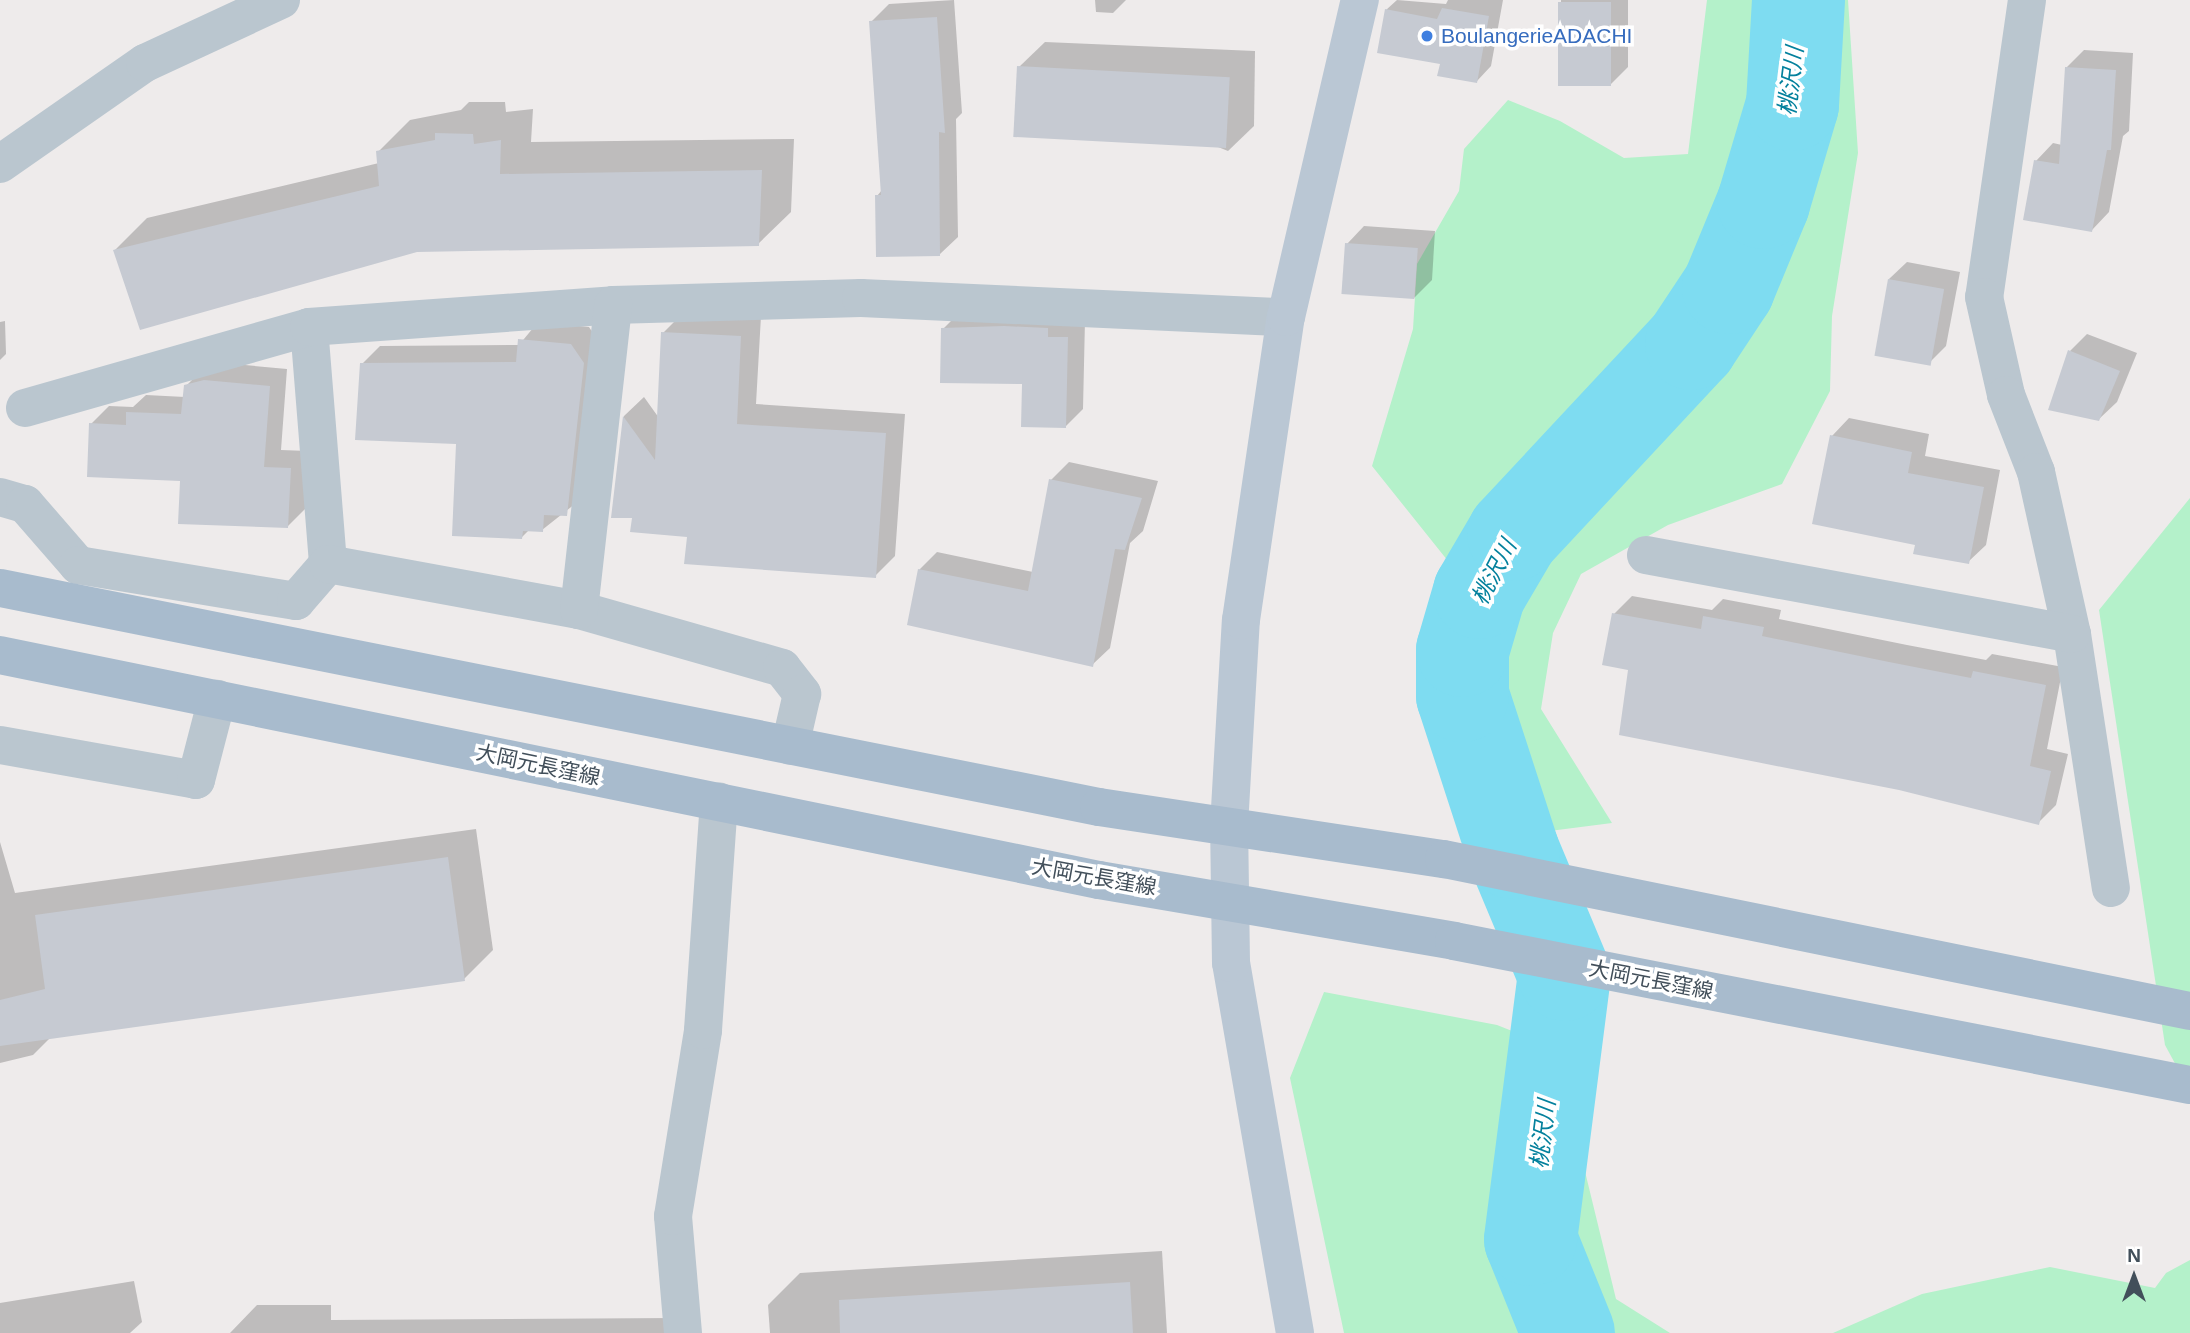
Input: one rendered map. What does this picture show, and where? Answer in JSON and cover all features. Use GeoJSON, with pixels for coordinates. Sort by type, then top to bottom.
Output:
{"type":"FeatureCollection","features":[{"type":"Feature","properties":{"kind":"main road"},"geometry":{"type":"LineString","coordinates":[[0,587],[1099,807],[1444,859],[2190,1011]]}},
{"type":"Feature","properties":{"kind":"main road","name":"大岡元長窪線"},"geometry":{"type":"LineString","coordinates":[[0,655],[1099,880],[1229,899],[1454,941],[2172,1082]]}},
{"type":"Feature","properties":{"kind":"street"},"geometry":{"type":"LineString","coordinates":[[0,164],[145,63],[281,0]]}},
{"type":"Feature","properties":{"kind":"street"},"geometry":{"type":"LineString","coordinates":[[1296,1333],[1231,963],[1229,827],[1241,620],[1286,317],[1360,0]]}},
{"type":"Feature","properties":{"kind":"street"},"geometry":{"type":"LineString","coordinates":[[2026,0],[1984,297],[2006,395],[2036,472],[2072,634],[2111,888]]}},
{"type":"Feature","properties":{"kind":"street"},"geometry":{"type":"LineString","coordinates":[[25,408],[309,327],[613,305],[861,299],[1286,317]]}},
{"type":"Feature","properties":{"kind":"street"},"geometry":{"type":"LineString","coordinates":[[579,610],[613,305]]}},
{"type":"Feature","properties":{"kind":"street"},"geometry":{"type":"LineString","coordinates":[[0,497],[25,505],[78,565],[296,601],[328,564],[309,327]]}},
{"type":"Feature","properties":{"kind":"street"},"geometry":{"type":"LineString","coordinates":[[1646,555],[2072,634]]}},
{"type":"Feature","properties":{"kind":"street"},"geometry":{"type":"LineString","coordinates":[[328,564],[579,610],[782,668],[802,694],[790,746]]}},
{"type":"Feature","properties":{"kind":"street"},"geometry":{"type":"LineString","coordinates":[[0,745],[196,780],[217,699]]}},
{"type":"Feature","properties":{"kind":"street"},"geometry":{"type":"LineString","coordinates":[[683,1333],[673,1216],[703,1030],[719,802]]}},
{"type":"Feature","properties":{"kind":"green space"},"geometry":{"type":"Polygon","coordinates":[[[1707,0],[1848,0],[1858,153],[1832,316],[1830,391],[1782,484],[1668,525],[1581,574],[1553,633],[1541,709],[1612,823],[1534,833],[1493,717],[1448,561],[1372,466],[1413,329],[1417,264],[1459,191],[1464,149],[1508,100],[1560,121],[1624,158],[1688,154],[1707,0]]]}},
{"type":"Feature","properties":{"kind":"green space"},"geometry":{"type":"Polygon","coordinates":[[[2190,498],[2190,1091],[2165,1045],[2099,610],[2190,498]]]}},
{"type":"Feature","properties":{"kind":"green space"},"geometry":{"type":"Polygon","coordinates":[[[1324,992],[1497,1025],[1555,1048],[1616,1299],[1670,1333],[1344,1333],[1290,1078],[1324,992]]]}},
{"type":"Feature","properties":{"kind":"green space"},"geometry":{"type":"Polygon","coordinates":[[[2190,1260],[2190,1333],[1833,1333],[1922,1294],[2050,1267],[2155,1288],[2166,1273],[2190,1260]]]}},
{"type":"Feature","properties":{"kind":"building"},"geometry":{"type":"Polygon","coordinates":[[[1558,2],[1611,2],[1611,86],[1558,86],[1558,2]]]}},
{"type":"Feature","properties":{"kind":"building"},"geometry":{"type":"Polygon","coordinates":[[[1442,8],[1489,16],[1477,83],[1437,76],[1440,64],[1377,53],[1385,9],[1437,19],[1442,8]]]}},
{"type":"Feature","properties":{"kind":"building"},"geometry":{"type":"Polygon","coordinates":[[[937,17],[945,133],[939,132],[940,256],[876,257],[875,195],[881,195],[869,21],[937,17]]]}},
{"type":"Feature","properties":{"kind":"building"},"geometry":{"type":"Polygon","coordinates":[[[1017,66],[1230,77],[1226,148],[1013,137],[1017,66]]]}},
{"type":"Feature","properties":{"kind":"building"},"geometry":{"type":"Polygon","coordinates":[[[2065,67],[2116,70],[2111,150],[2107,150],[2092,232],[2023,220],[2034,160],[2059,164],[2065,67]]]}},
{"type":"Feature","properties":{"kind":"building"},"geometry":{"type":"Polygon","coordinates":[[[435,133],[473,134],[474,144],[501,140],[500,174],[762,170],[759,246],[417,252],[140,330],[113,250],[379,186],[376,151],[435,140],[435,133]]]}},
{"type":"Feature","properties":{"kind":"building"},"geometry":{"type":"Polygon","coordinates":[[[1345,243],[1418,248],[1414,299],[1341,294],[1345,243]]]}},
{"type":"Feature","properties":{"kind":"building"},"geometry":{"type":"Polygon","coordinates":[[[1888,279],[1944,289],[1931,366],[1874,356],[1888,279]]]}},
{"type":"Feature","properties":{"kind":"building"},"geometry":{"type":"Polygon","coordinates":[[[941,328],[1048,328],[1048,337],[1068,337],[1066,428],[1021,427],[1022,384],[940,383],[941,328]]]}},
{"type":"Feature","properties":{"kind":"building"},"geometry":{"type":"Polygon","coordinates":[[[661,332],[741,336],[737,424],[886,433],[876,578],[684,564],[687,537],[630,532],[632,518],[611,518],[623,416],[655,460],[661,332]]]}},
{"type":"Feature","properties":{"kind":"building"},"geometry":{"type":"Polygon","coordinates":[[[518,339],[571,344],[584,363],[567,516],[544,515],[543,532],[523,531],[522,539],[452,536],[456,444],[355,440],[360,363],[516,362],[518,339]]]}},
{"type":"Feature","properties":{"kind":"building"},"geometry":{"type":"Polygon","coordinates":[[[2068,350],[2120,371],[2099,421],[2048,410],[2068,350]]]}},
{"type":"Feature","properties":{"kind":"building"},"geometry":{"type":"Polygon","coordinates":[[[204,380],[270,386],[264,467],[291,468],[288,528],[178,524],[180,481],[87,477],[89,423],[126,425],[126,412],[181,414],[184,385],[204,380]]]}},
{"type":"Feature","properties":{"kind":"building"},"geometry":{"type":"Polygon","coordinates":[[[1830,435],[1912,452],[1908,473],[1984,487],[1969,564],[1913,554],[1915,545],[1812,524],[1830,435]]]}},
{"type":"Feature","properties":{"kind":"building"},"geometry":{"type":"Polygon","coordinates":[[[1049,479],[1142,498],[1125,550],[1115,549],[1093,667],[907,625],[918,569],[1028,591],[1049,479]]]}},
{"type":"Feature","properties":{"kind":"building"},"geometry":{"type":"Polygon","coordinates":[[[1612,613],[1701,629],[1703,616],[1764,627],[1762,636],[1889,662],[1971,678],[1973,671],[2046,685],[2030,766],[2051,771],[2039,825],[1899,790],[1619,735],[1628,670],[1602,665],[1612,613]]]}},
{"type":"Feature","properties":{"kind":"building"},"geometry":{"type":"Polygon","coordinates":[[[448,857],[465,981],[0,1046],[0,1000],[45,989],[35,915],[448,857]]]}},
{"type":"Feature","properties":{"kind":"building"},"geometry":{"type":"Polygon","coordinates":[[[1130,1282],[1133,1333],[840,1333],[839,1300],[1130,1282]]]}},
{"type":"Feature","properties":{"kind":"waterway","name":"桃沢川"},"geometry":{"type":"LineString","coordinates":[[1568,1333],[1530,1239],[1564,974],[1513,852],[1462,695],[1462,650],[1479,592],[1513,534],[1691,343],[1728,287],[1763,202],[1792,104],[1798,0]]}},
{"type":"Feature","properties":{"kind":"place","name":"BoulangerieADACHI"},"geometry":{"type":"Point","coordinates":[1427,36]}}]}
